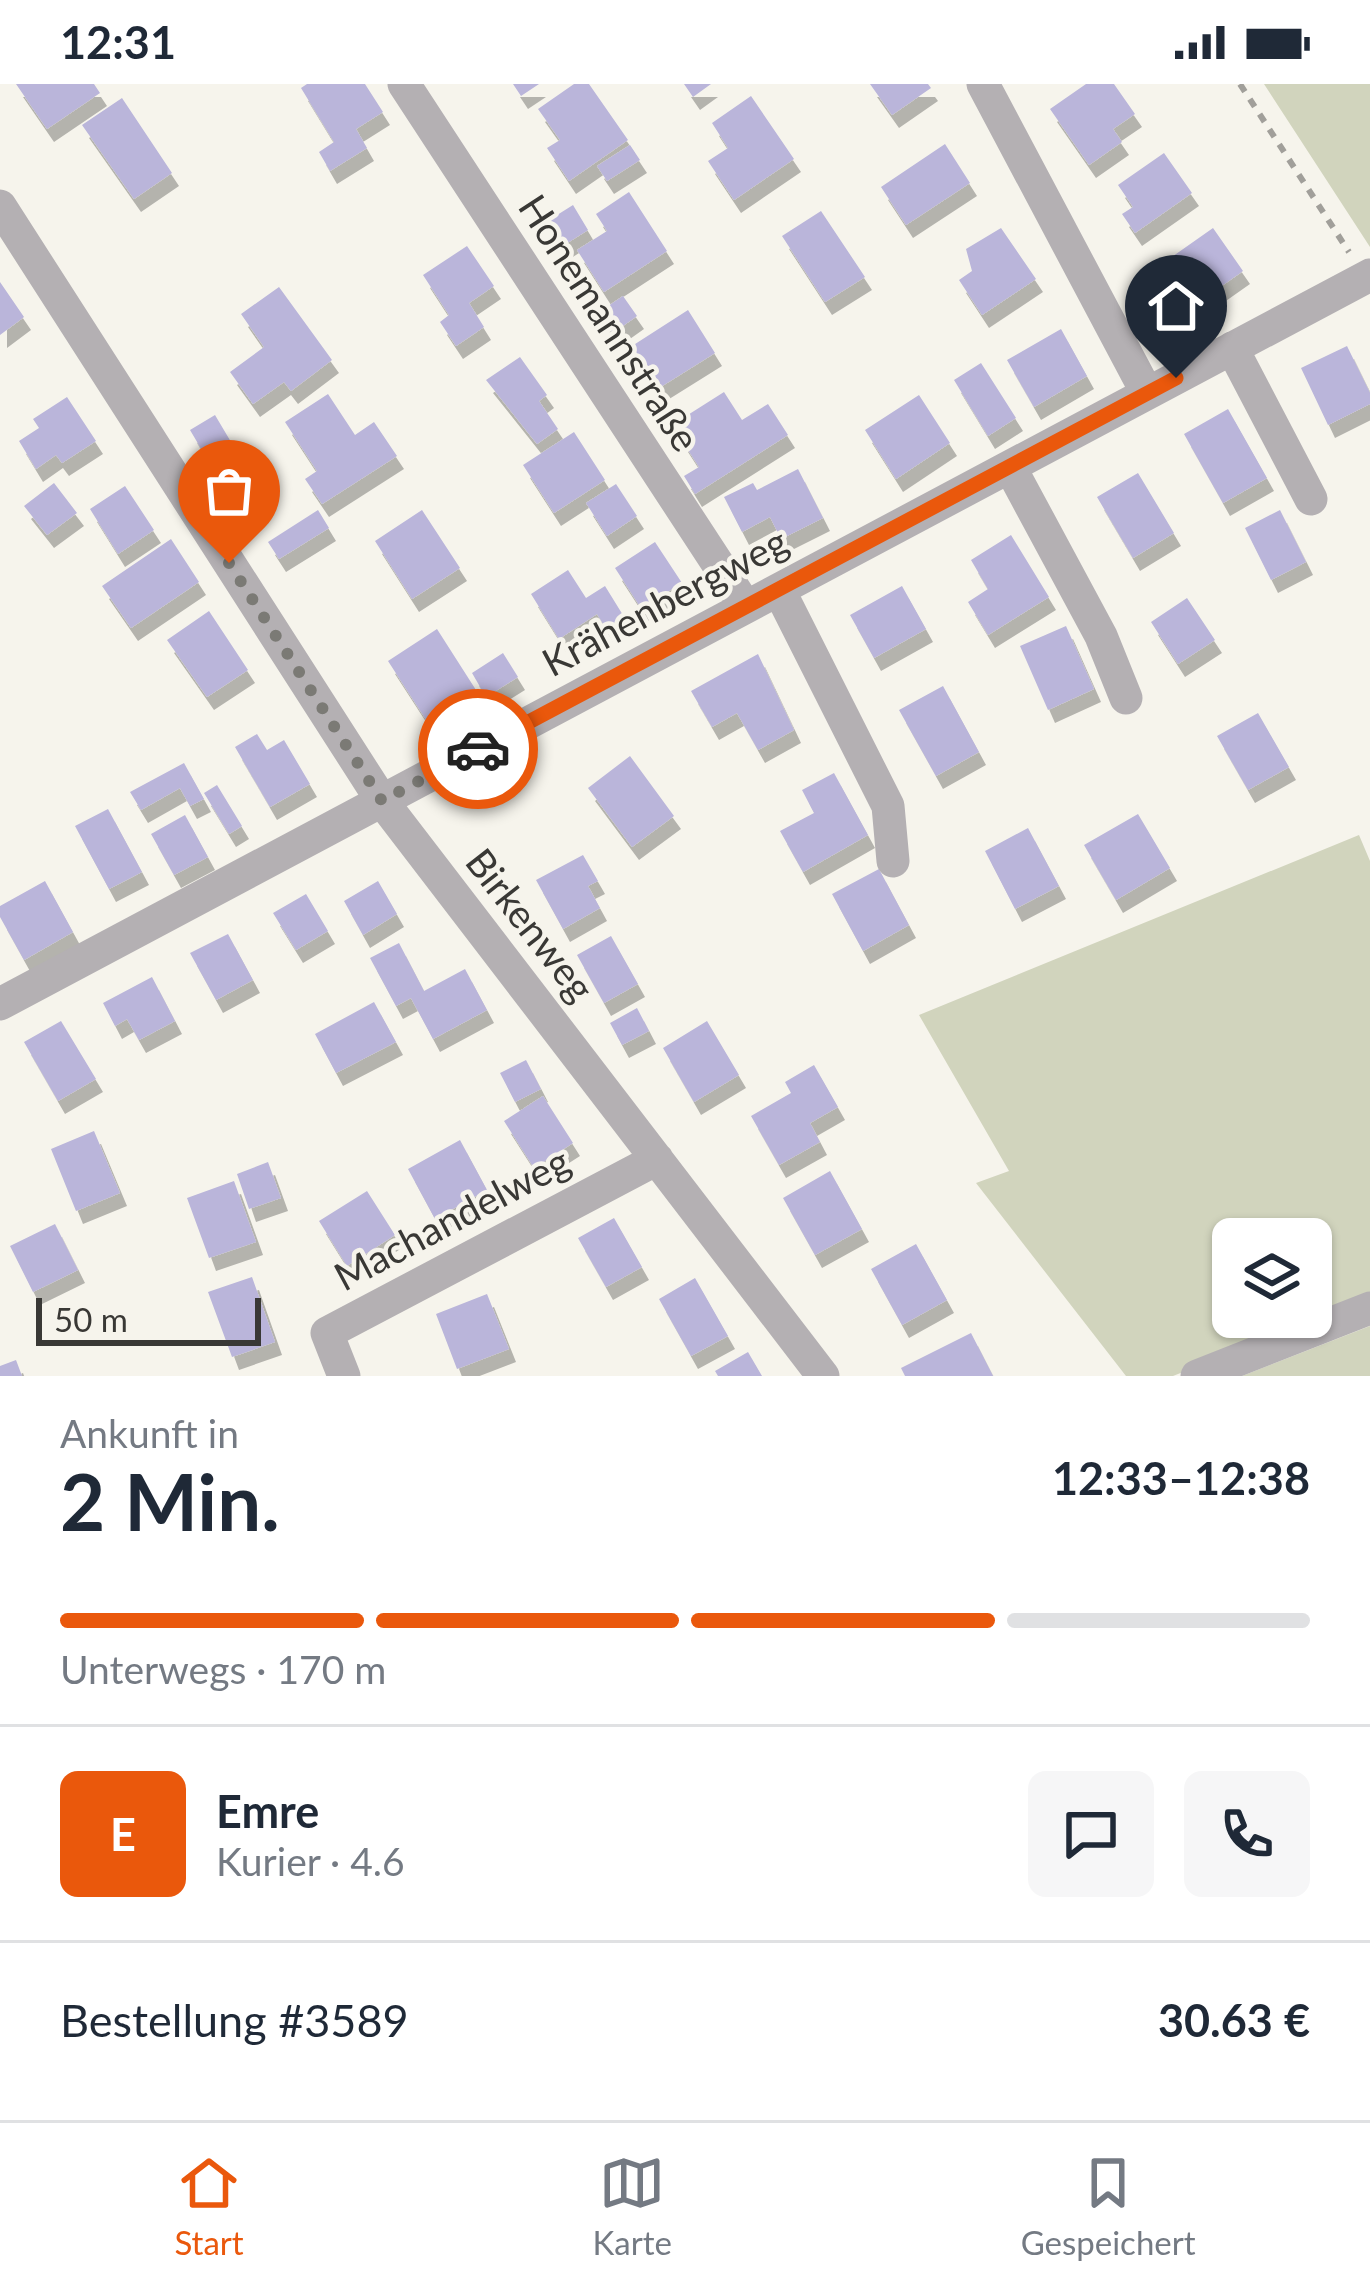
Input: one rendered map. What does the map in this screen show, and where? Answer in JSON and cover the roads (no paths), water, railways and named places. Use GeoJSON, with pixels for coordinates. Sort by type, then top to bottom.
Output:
{"type":"FeatureCollection","features":[{"type":"Feature","properties":{"kind":"street","name":"Honemannstraße"},"geometry":{"type":"LineString","coordinates":[[404,84],[746,607]]}},
{"type":"Feature","properties":{"kind":"street"},"geometry":{"type":"LineString","coordinates":[[983,84],[1147,393]]}},
{"type":"Feature","properties":{"kind":"street","name":"Birkenweg"},"geometry":{"type":"LineString","coordinates":[[0,206],[382,801],[823,1376]]}},
{"type":"Feature","properties":{"kind":"street","name":"Krähenbergweg"},"geometry":{"type":"LineString","coordinates":[[0,1004],[1368,276]]}},
{"type":"Feature","properties":{"kind":"street"},"geometry":{"type":"LineString","coordinates":[[1232,348],[1311,499]]}},
{"type":"Feature","properties":{"kind":"street"},"geometry":{"type":"LineString","coordinates":[[1010,466],[1102,636],[1126,698]]}},
{"type":"Feature","properties":{"kind":"street"},"geometry":{"type":"LineString","coordinates":[[778,590],[888,806],[893,861]]}},
{"type":"Feature","properties":{"kind":"street","name":"Machandelweg"},"geometry":{"type":"LineString","coordinates":[[344,1376],[327,1333],[658,1159]]}},
{"type":"Feature","properties":{"kind":"street"},"geometry":{"type":"LineString","coordinates":[[1197,1376],[1370,1308]]}}]}
